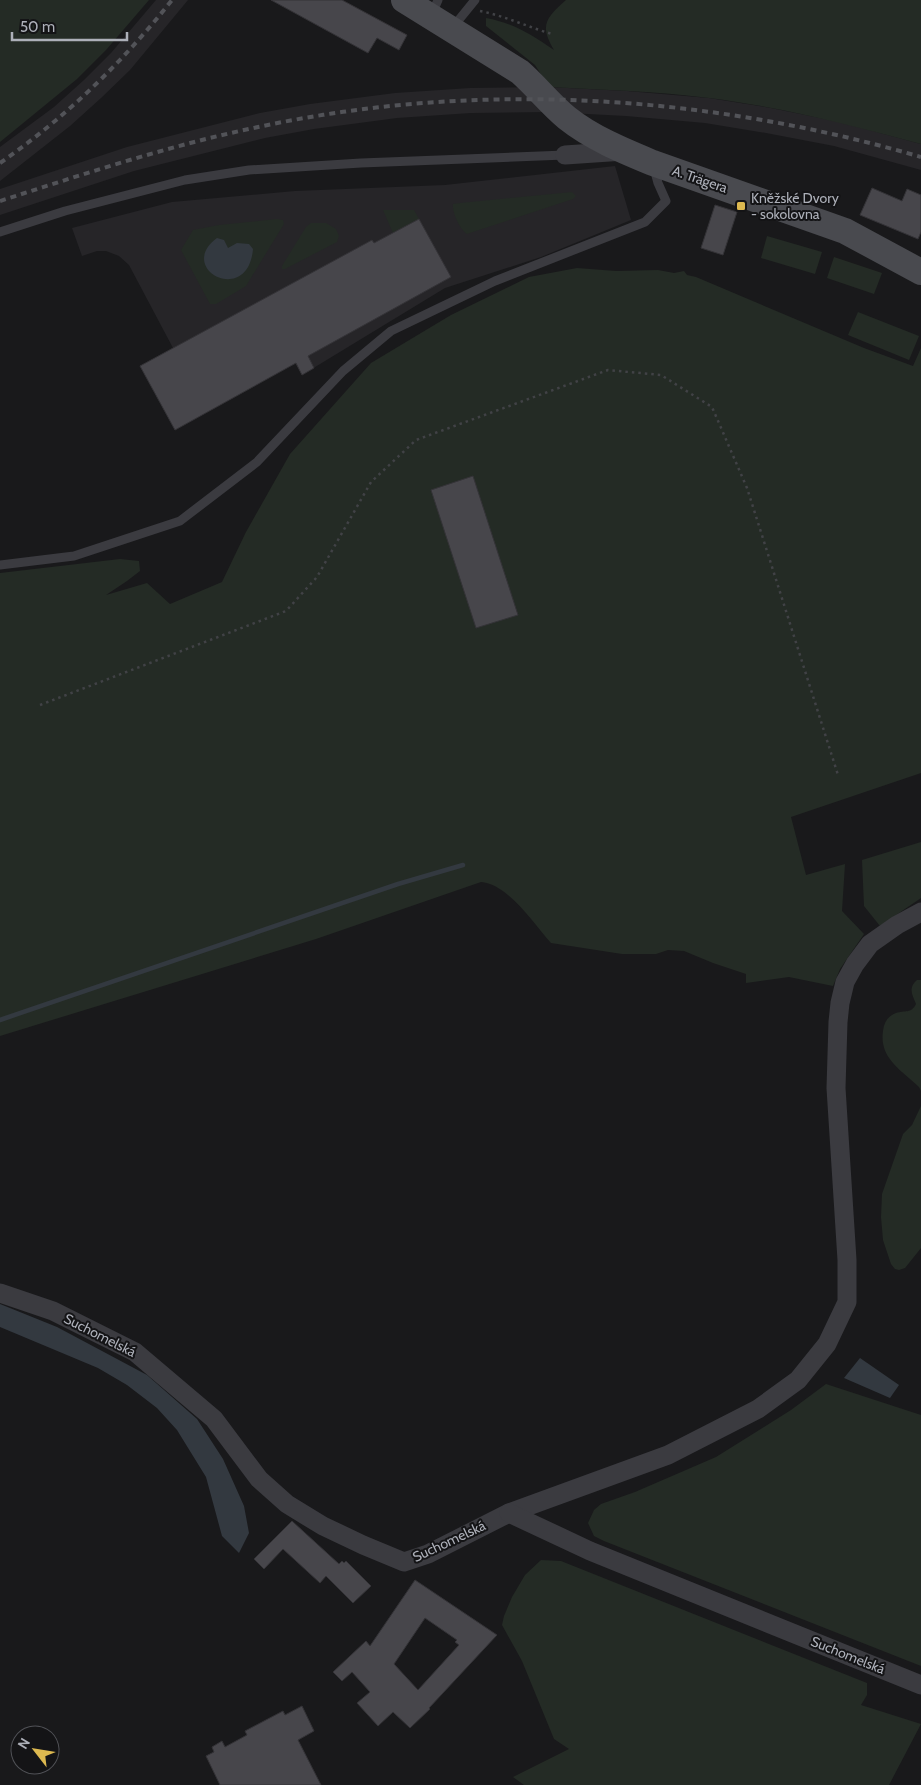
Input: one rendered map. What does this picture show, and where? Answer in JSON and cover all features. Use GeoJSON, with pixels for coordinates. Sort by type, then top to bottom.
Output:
{"type":"FeatureCollection","features":[{"type":"Feature","properties":{"kind":"street","name":"A. Trägera"},"geometry":{"type":"LineString","coordinates":[[404,0],[440,15],[520,72],[566,118],[589,133],[653,163],[845,231],[921,272]]}},
{"type":"Feature","properties":{"kind":"street"},"geometry":{"type":"LineString","coordinates":[[565,155],[625,151]]}},
{"type":"Feature","properties":{"kind":"street"},"geometry":{"type":"LineString","coordinates":[[509,1513],[668,1455],[758,1409],[798,1380],[827,1344],[846,1302],[847,1260],[836,1088],[840,1003],[845,982],[855,964],[870,944],[897,924],[921,912]]}},
{"type":"Feature","properties":{"kind":"street","name":"Suchomelská"},"geometry":{"type":"LineString","coordinates":[[0,1293],[53,1311],[136,1352],[214,1419],[259,1479],[287,1504],[363,1546],[404,1562],[428,1554],[509,1513],[590,1551],[921,1685]]}},
{"type":"Feature","properties":{"kind":"lane"},"geometry":{"type":"LineString","coordinates":[[440,15],[469,8],[475,0]]}},
{"type":"Feature","properties":{"kind":"lane"},"geometry":{"type":"LineString","coordinates":[[0,232],[65,211],[186,180],[248,170],[361,163],[565,155]]}},
{"type":"Feature","properties":{"kind":"lane"},"geometry":{"type":"LineString","coordinates":[[0,565],[74,556],[180,521],[257,462],[343,371],[391,331],[494,281],[646,222],[666,201],[658,183],[653,163]]}},
{"type":"Feature","properties":{"kind":"path"},"geometry":{"type":"LineString","coordinates":[[469,8],[499,15],[525,26],[552,34]]}},
{"type":"Feature","properties":{"kind":"path"},"geometry":{"type":"LineString","coordinates":[[40,704],[286,611],[317,578],[371,482],[416,440],[608,370],[661,375],[712,407],[748,488],[838,776]]}},
{"type":"Feature","properties":{"kind":"shaded area"},"geometry":{"type":"Polygon","coordinates":[[[0,0],[149,0],[106,50],[77,79],[0,142],[0,0]]]}},
{"type":"Feature","properties":{"kind":"shaded area"},"geometry":{"type":"Polygon","coordinates":[[[156,0],[188,0],[130,70],[101,98],[70,126],[0,181],[0,147],[54,107],[84,80],[111,53],[156,0]]]}},
{"type":"Feature","properties":{"kind":"shaded area"},"geometry":{"type":"Polygon","coordinates":[[[566,0],[921,0],[921,144],[816,117],[763,106],[669,94],[549,87],[535,65],[486,26],[486,18],[521,30],[554,50],[547,34],[547,22],[549,17],[566,0]]]}},
{"type":"Feature","properties":{"kind":"shaded area"},"geometry":{"type":"Polygon","coordinates":[[[549,87],[709,98],[840,122],[921,144],[921,170],[834,146],[705,123],[549,112],[471,113],[397,118],[314,129],[265,138],[134,171],[0,215],[0,189],[127,147],[260,113],[310,104],[395,93],[470,88],[549,87]]]}},
{"type":"Feature","properties":{"kind":"shaded area"},"geometry":{"type":"Polygon","coordinates":[[[615,166],[631,220],[541,257],[445,288],[302,375],[295,363],[175,430],[140,366],[173,348],[129,265],[119,256],[106,251],[97,251],[82,256],[72,228],[172,202],[295,191],[445,185],[615,166]]]}},
{"type":"Feature","properties":{"kind":"shaded area"},"geometry":{"type":"Polygon","coordinates":[[[572,192],[576,196],[573,199],[467,234],[459,225],[453,208],[453,204],[460,203],[572,192]]]}},
{"type":"Feature","properties":{"kind":"shaded area"},"geometry":{"type":"Polygon","coordinates":[[[383,210],[414,210],[419,219],[393,233],[383,210]]]}},
{"type":"Feature","properties":{"kind":"shaded area"},"geometry":{"type":"Polygon","coordinates":[[[283,220],[284,224],[246,286],[216,304],[210,304],[181,250],[193,230],[219,225],[283,220]]]}},
{"type":"Feature","properties":{"kind":"shaded area"},"geometry":{"type":"Polygon","coordinates":[[[311,223],[326,223],[336,229],[339,236],[337,242],[282,269],[306,227],[311,223]]]}},
{"type":"Feature","properties":{"kind":"shaded area"},"geometry":{"type":"Polygon","coordinates":[[[767,236],[822,252],[815,274],[761,258],[767,236]]]}},
{"type":"Feature","properties":{"kind":"shaded area"},"geometry":{"type":"Polygon","coordinates":[[[217,238],[224,240],[228,248],[237,243],[249,244],[253,249],[248,266],[239,276],[228,279],[217,277],[209,270],[204,261],[206,250],[217,238]]]}},
{"type":"Feature","properties":{"kind":"shaded area"},"geometry":{"type":"Polygon","coordinates":[[[834,257],[882,273],[874,294],[827,278],[834,257]]]}},
{"type":"Feature","properties":{"kind":"shaded area"},"geometry":{"type":"Polygon","coordinates":[[[577,268],[616,271],[658,270],[674,273],[684,271],[687,275],[696,277],[864,348],[913,366],[921,348],[921,773],[791,817],[806,875],[845,864],[842,911],[864,934],[840,969],[833,986],[789,977],[746,983],[746,974],[684,951],[668,950],[656,954],[622,954],[551,943],[511,897],[491,884],[481,882],[316,939],[0,1036],[0,573],[120,559],[139,561],[140,571],[106,595],[147,583],[170,604],[222,582],[246,532],[290,454],[371,363],[451,315],[529,277],[577,268]]]}},
{"type":"Feature","properties":{"kind":"shaded area"},"geometry":{"type":"Polygon","coordinates":[[[858,312],[919,336],[909,360],[848,335],[858,312]]]}},
{"type":"Feature","properties":{"kind":"shaded area"},"geometry":{"type":"Polygon","coordinates":[[[921,842],[921,898],[880,926],[864,906],[862,860],[921,842]]]}},
{"type":"Feature","properties":{"kind":"shaded area"},"geometry":{"type":"Polygon","coordinates":[[[917,980],[921,980],[921,1091],[893,1063],[884,1049],[883,1040],[885,1022],[893,1014],[910,1010],[916,1004],[912,994],[912,986],[917,980]]]}},
{"type":"Feature","properties":{"kind":"shaded area"},"geometry":{"type":"Polygon","coordinates":[[[921,1106],[921,1248],[905,1268],[899,1270],[895,1269],[891,1264],[883,1240],[882,1194],[903,1134],[912,1125],[921,1106]]]}},
{"type":"Feature","properties":{"kind":"shaded area"},"geometry":{"type":"Polygon","coordinates":[[[0,1304],[57,1327],[147,1375],[197,1419],[223,1459],[244,1506],[249,1533],[239,1553],[222,1536],[206,1477],[177,1430],[157,1408],[127,1385],[98,1368],[0,1327],[0,1304]]]}},
{"type":"Feature","properties":{"kind":"shaded area"},"geometry":{"type":"Polygon","coordinates":[[[860,1358],[899,1385],[890,1398],[844,1378],[860,1358]]]}},
{"type":"Feature","properties":{"kind":"shaded area"},"geometry":{"type":"Polygon","coordinates":[[[826,1384],[921,1415],[921,1666],[604,1541],[594,1536],[588,1523],[594,1510],[601,1504],[635,1492],[716,1457],[791,1410],[826,1384]]]}},
{"type":"Feature","properties":{"kind":"shaded area"},"geometry":{"type":"Polygon","coordinates":[[[541,1560],[561,1561],[867,1683],[867,1695],[861,1705],[921,1724],[889,1785],[524,1785],[513,1777],[569,1749],[554,1739],[522,1661],[502,1625],[512,1597],[525,1575],[541,1560]]]}},
{"type":"Feature","properties":{"kind":"building"},"geometry":{"type":"Polygon","coordinates":[[[271,0],[342,0],[407,35],[399,50],[377,38],[368,53],[271,0]]]}},
{"type":"Feature","properties":{"kind":"building"},"geometry":{"type":"Polygon","coordinates":[[[872,188],[902,201],[907,189],[921,195],[921,232],[918,239],[860,215],[872,188]]]}},
{"type":"Feature","properties":{"kind":"building"},"geometry":{"type":"Polygon","coordinates":[[[715,205],[737,212],[723,255],[701,248],[715,205]]]}},
{"type":"Feature","properties":{"kind":"building"},"geometry":{"type":"Polygon","coordinates":[[[419,219],[451,277],[308,356],[314,368],[302,375],[296,363],[175,430],[140,366],[372,240],[374,243],[419,219]]]}},
{"type":"Feature","properties":{"kind":"building"},"geometry":{"type":"Polygon","coordinates":[[[473,476],[518,615],[476,628],[431,490],[473,476]]]}},
{"type":"Feature","properties":{"kind":"building"},"geometry":{"type":"Polygon","coordinates":[[[292,1521],[339,1564],[342,1561],[344,1563],[346,1561],[371,1586],[353,1603],[326,1576],[320,1583],[283,1549],[264,1569],[254,1559],[292,1521]]]}},
{"type":"Feature","properties":{"kind":"building"},"geometry":{"type":"Polygon","coordinates":[[[415,1580],[497,1635],[430,1709],[410,1728],[393,1712],[378,1726],[357,1703],[370,1692],[352,1672],[342,1681],[333,1672],[366,1641],[370,1646],[415,1580]],[[425,1618],[394,1664],[418,1690],[459,1645],[455,1642],[457,1640],[425,1618]]]}},
{"type":"Feature","properties":{"kind":"building"},"geometry":{"type":"Polygon","coordinates":[[[302,1706],[314,1731],[298,1740],[321,1785],[220,1785],[206,1756],[214,1752],[212,1747],[222,1741],[225,1747],[247,1735],[245,1731],[283,1711],[285,1715],[302,1706]]]}},
{"type":"Feature","properties":{"kind":"waterway"},"geometry":{"type":"LineString","coordinates":[[0,1020],[398,884],[463,865]]}},
{"type":"Feature","properties":{"kind":"railway"},"geometry":{"type":"LineString","coordinates":[[0,163],[48,127],[92,88],[133,46],[172,0]]}},
{"type":"Feature","properties":{"kind":"railway"},"geometry":{"type":"LineString","coordinates":[[0,201],[197,141],[263,126],[345,112],[428,103],[511,99],[594,101],[677,108],[759,120],[841,136],[921,157]]}},
{"type":"Feature","properties":{"kind":"place","name":"Kněžské Dvory - sokolovna"},"geometry":{"type":"Point","coordinates":[741,206]}}]}
